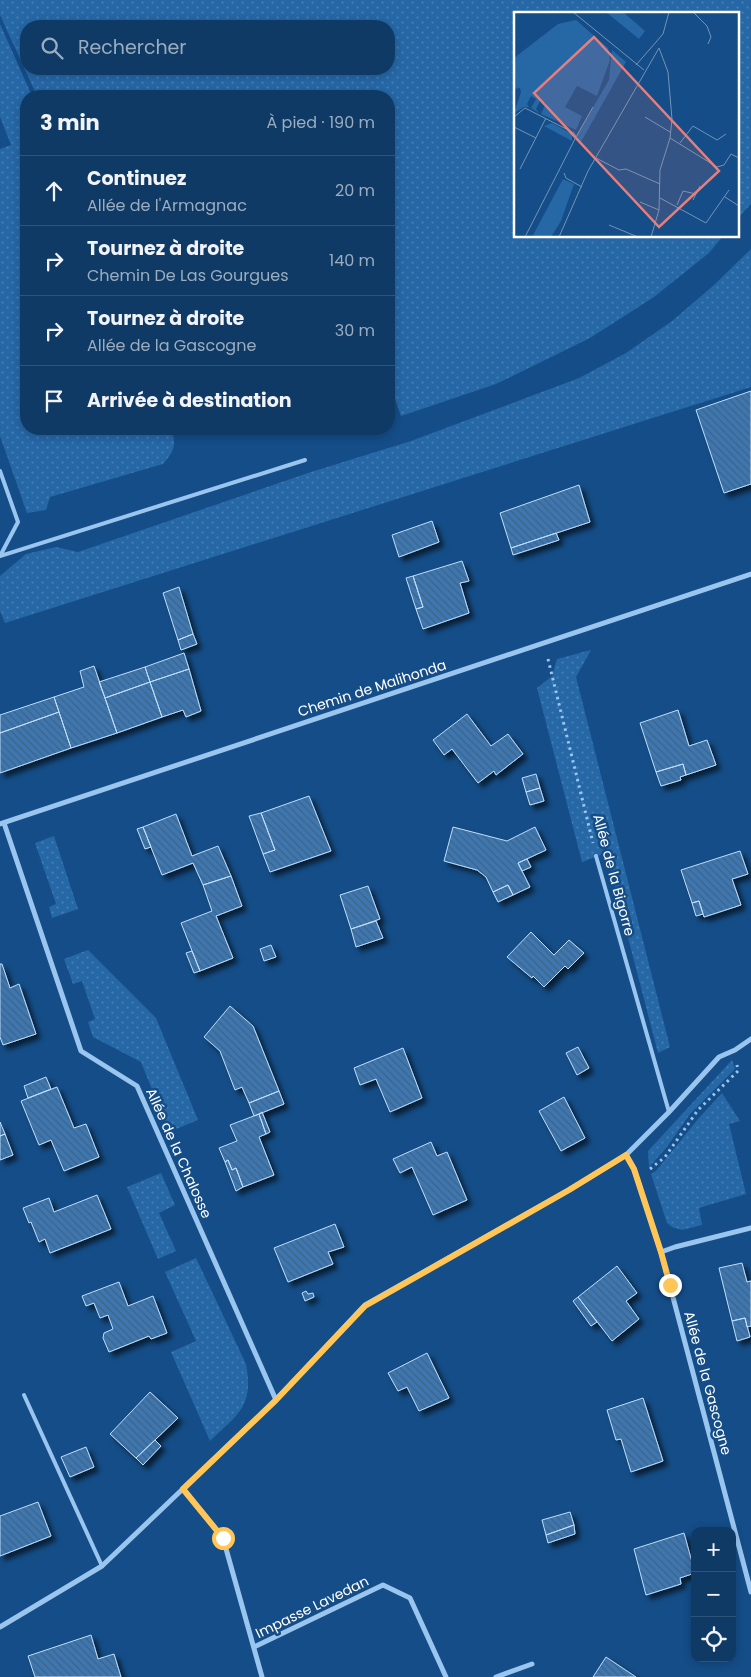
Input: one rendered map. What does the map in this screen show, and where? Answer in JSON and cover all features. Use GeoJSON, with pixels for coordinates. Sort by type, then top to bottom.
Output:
{"type":"FeatureCollection","features":[{"type":"Feature","properties":{"kind":"street","name":"Chemin de Malihonda"},"geometry":{"type":"LineString","coordinates":[[2,824],[751,574]]}},
{"type":"Feature","properties":{"kind":"street","name":"Allée de la Chalosse"},"geometry":{"type":"LineString","coordinates":[[2,824],[81,1051],[137,1086],[276,1400]]}},
{"type":"Feature","properties":{"kind":"street"},"geometry":{"type":"LineString","coordinates":[[0,1627],[102,1566],[276,1400],[365,1306],[569,1190],[626,1155],[719,1058],[751,1039]]}},
{"type":"Feature","properties":{"kind":"street","name":"Allée de la Gascogne"},"geometry":{"type":"LineString","coordinates":[[626,1155],[637,1177],[661,1252],[751,1592]]}},
{"type":"Feature","properties":{"kind":"street"},"geometry":{"type":"LineString","coordinates":[[661,1252],[675,1246],[751,1228]]}},
{"type":"Feature","properties":{"kind":"street"},"geometry":{"type":"LineString","coordinates":[[183,1489],[223,1538],[262,1677]]}},
{"type":"Feature","properties":{"kind":"street","name":"Impasse Lavedan"},"geometry":{"type":"LineString","coordinates":[[254,1648],[384,1586],[410,1598],[446,1677]]}},
{"type":"Feature","properties":{"kind":"street"},"geometry":{"type":"LineString","coordinates":[[496,1677],[532,1664]]}},
{"type":"Feature","properties":{"kind":"lane"},"geometry":{"type":"LineString","coordinates":[[0,556],[305,460]]}},
{"type":"Feature","properties":{"kind":"lane"},"geometry":{"type":"LineString","coordinates":[[0,471],[18,522],[0,556]]}},
{"type":"Feature","properties":{"kind":"lane","name":"Allée de la Bigorre"},"geometry":{"type":"LineString","coordinates":[[596,856],[669,1112]]}},
{"type":"Feature","properties":{"kind":"lane"},"geometry":{"type":"LineString","coordinates":[[24,1395],[102,1566]]}},
{"type":"Feature","properties":{"kind":"path","name":"Allée de la Bigorre"},"geometry":{"type":"LineString","coordinates":[[544,642],[596,856]]}},
{"type":"Feature","properties":{"kind":"path"},"geometry":{"type":"LineString","coordinates":[[637,1177],[665,1157],[698,1110],[738,1070],[735,1050]]}},
{"type":"Feature","properties":{"kind":"shaded area"},"geometry":{"type":"Polygon","coordinates":[[[0,0],[751,0],[751,204],[738,218],[738,12],[514,12],[514,238],[721,238],[709,253],[654,297],[590,338],[496,384],[401,416],[395,399],[395,90],[34,90],[27,75],[395,75],[395,20],[20,20],[20,59],[0,15],[0,0]]]}},
{"type":"Feature","properties":{"kind":"shaded area"},"geometry":{"type":"Polygon","coordinates":[[[0,24],[20,69],[20,75],[23,75],[29,90],[20,90],[20,435],[173,435],[174,439],[172,452],[163,464],[50,497],[46,510],[27,513],[0,436],[0,149],[11,145],[0,117],[0,24]]]}},
{"type":"Feature","properties":{"kind":"shaded area"},"geometry":{"type":"Polygon","coordinates":[[[751,249],[751,387],[5,623],[0,611],[0,576],[26,554],[56,547],[78,552],[311,472],[411,441],[579,378],[626,353],[672,321],[714,285],[751,249]]]}},
{"type":"Feature","properties":{"kind":"shaded area"},"geometry":{"type":"Polygon","coordinates":[[[591,650],[576,677],[670,1047],[658,1053],[606,853],[582,862],[537,688],[552,676],[557,659],[591,650]]]}},
{"type":"Feature","properties":{"kind":"shaded area"},"geometry":{"type":"Polygon","coordinates":[[[54,836],[78,909],[52,918],[49,907],[56,904],[35,843],[54,836]]]}},
{"type":"Feature","properties":{"kind":"shaded area"},"geometry":{"type":"Polygon","coordinates":[[[88,950],[156,1018],[198,1120],[169,1132],[141,1062],[93,1037],[88,1022],[95,1019],[82,981],[73,984],[64,959],[88,950]]]}},
{"type":"Feature","properties":{"kind":"shaded area"},"geometry":{"type":"Polygon","coordinates":[[[732,1060],[735,1069],[690,1114],[667,1147],[649,1167],[648,1151],[732,1060]]]}},
{"type":"Feature","properties":{"kind":"shaded area"},"geometry":{"type":"Polygon","coordinates":[[[722,1093],[740,1121],[729,1124],[746,1194],[699,1208],[702,1225],[682,1230],[672,1227],[667,1223],[651,1174],[656,1171],[698,1119],[722,1093]]]}},
{"type":"Feature","properties":{"kind":"shaded area"},"geometry":{"type":"Polygon","coordinates":[[[161,1173],[175,1205],[159,1213],[176,1251],[158,1259],[127,1187],[161,1173]]]}},
{"type":"Feature","properties":{"kind":"shaded area"},"geometry":{"type":"Polygon","coordinates":[[[196,1258],[246,1364],[248,1379],[246,1400],[242,1408],[229,1424],[210,1441],[171,1352],[196,1341],[165,1272],[196,1258]]]}},
{"type":"Feature","properties":{"kind":"building"},"geometry":{"type":"Polygon","coordinates":[[[751,391],[751,484],[724,493],[696,410],[751,391]]]}},
{"type":"Feature","properties":{"kind":"building"},"geometry":{"type":"Polygon","coordinates":[[[579,485],[590,522],[511,548],[500,513],[579,485]]]}},
{"type":"Feature","properties":{"kind":"building"},"geometry":{"type":"Polygon","coordinates":[[[432,521],[439,542],[399,557],[392,535],[432,521]]]}},
{"type":"Feature","properties":{"kind":"building"},"geometry":{"type":"Polygon","coordinates":[[[556,533],[559,540],[513,555],[511,548],[556,533]]]}},
{"type":"Feature","properties":{"kind":"building"},"geometry":{"type":"Polygon","coordinates":[[[462,561],[469,581],[460,583],[469,613],[423,629],[416,609],[423,607],[413,576],[462,561]]]}},
{"type":"Feature","properties":{"kind":"building"},"geometry":{"type":"Polygon","coordinates":[[[413,576],[423,607],[416,609],[406,578],[413,576]]]}},
{"type":"Feature","properties":{"kind":"building"},"geometry":{"type":"Polygon","coordinates":[[[179,587],[193,634],[178,640],[163,593],[179,587]]]}},
{"type":"Feature","properties":{"kind":"building"},"geometry":{"type":"Polygon","coordinates":[[[193,634],[197,644],[181,650],[178,640],[193,634]]]}},
{"type":"Feature","properties":{"kind":"building"},"geometry":{"type":"Polygon","coordinates":[[[184,653],[189,669],[150,682],[145,667],[184,653]]]}},
{"type":"Feature","properties":{"kind":"building"},"geometry":{"type":"Polygon","coordinates":[[[94,666],[117,733],[71,748],[54,697],[84,687],[80,671],[94,666]]]}},
{"type":"Feature","properties":{"kind":"building"},"geometry":{"type":"Polygon","coordinates":[[[145,667],[150,682],[105,698],[99,682],[145,667]]]}},
{"type":"Feature","properties":{"kind":"building"},"geometry":{"type":"Polygon","coordinates":[[[189,669],[201,711],[186,717],[183,710],[162,717],[150,682],[189,669]]]}},
{"type":"Feature","properties":{"kind":"building"},"geometry":{"type":"Polygon","coordinates":[[[150,682],[162,717],[117,733],[105,698],[150,682]]]}},
{"type":"Feature","properties":{"kind":"building"},"geometry":{"type":"Polygon","coordinates":[[[54,697],[59,712],[0,733],[0,715],[54,697]]]}},
{"type":"Feature","properties":{"kind":"building"},"geometry":{"type":"Polygon","coordinates":[[[678,710],[689,746],[707,740],[716,765],[686,775],[683,764],[656,772],[640,723],[678,710]]]}},
{"type":"Feature","properties":{"kind":"building"},"geometry":{"type":"Polygon","coordinates":[[[59,712],[71,748],[0,773],[0,733],[59,712]]]}},
{"type":"Feature","properties":{"kind":"building"},"geometry":{"type":"Polygon","coordinates":[[[467,714],[491,746],[508,734],[523,754],[496,775],[494,771],[478,783],[452,749],[444,755],[433,740],[467,714]]]}},
{"type":"Feature","properties":{"kind":"building"},"geometry":{"type":"Polygon","coordinates":[[[683,764],[686,775],[680,777],[681,780],[661,786],[656,772],[683,764]]]}},
{"type":"Feature","properties":{"kind":"building"},"geometry":{"type":"Polygon","coordinates":[[[536,774],[540,788],[526,792],[522,778],[536,774]]]}},
{"type":"Feature","properties":{"kind":"building"},"geometry":{"type":"Polygon","coordinates":[[[540,788],[544,801],[530,805],[526,792],[540,788]]]}},
{"type":"Feature","properties":{"kind":"building"},"geometry":{"type":"Polygon","coordinates":[[[309,796],[331,851],[270,872],[263,854],[275,850],[261,813],[309,796]]]}},
{"type":"Feature","properties":{"kind":"building"},"geometry":{"type":"Polygon","coordinates":[[[261,813],[275,850],[263,854],[249,816],[261,813]]]}},
{"type":"Feature","properties":{"kind":"building"},"geometry":{"type":"Polygon","coordinates":[[[176,814],[192,856],[218,846],[231,876],[203,885],[193,863],[162,875],[143,827],[176,814]]]}},
{"type":"Feature","properties":{"kind":"building"},"geometry":{"type":"Polygon","coordinates":[[[143,827],[151,847],[145,849],[137,829],[143,827]]]}},
{"type":"Feature","properties":{"kind":"building"},"geometry":{"type":"Polygon","coordinates":[[[453,827],[507,841],[535,827],[546,850],[518,863],[530,887],[513,895],[508,885],[493,892],[486,877],[477,870],[444,861],[453,827]]]}},
{"type":"Feature","properties":{"kind":"building"},"geometry":{"type":"Polygon","coordinates":[[[740,851],[748,874],[732,879],[741,905],[704,917],[699,901],[692,903],[681,870],[740,851]]]}},
{"type":"Feature","properties":{"kind":"building"},"geometry":{"type":"Polygon","coordinates":[[[527,859],[531,867],[522,871],[518,863],[527,859]]]}},
{"type":"Feature","properties":{"kind":"building"},"geometry":{"type":"Polygon","coordinates":[[[231,876],[242,906],[216,916],[233,958],[200,971],[181,923],[212,911],[203,885],[231,876]]]}},
{"type":"Feature","properties":{"kind":"building"},"geometry":{"type":"Polygon","coordinates":[[[508,885],[513,895],[498,902],[493,892],[508,885]]]}},
{"type":"Feature","properties":{"kind":"building"},"geometry":{"type":"Polygon","coordinates":[[[368,886],[380,919],[351,929],[340,895],[368,886]]]}},
{"type":"Feature","properties":{"kind":"building"},"geometry":{"type":"Polygon","coordinates":[[[699,901],[703,914],[696,916],[692,903],[699,901]]]}},
{"type":"Feature","properties":{"kind":"building"},"geometry":{"type":"Polygon","coordinates":[[[376,921],[383,938],[356,947],[351,929],[376,921]]]}},
{"type":"Feature","properties":{"kind":"building"},"geometry":{"type":"Polygon","coordinates":[[[531,932],[554,955],[569,940],[584,953],[568,969],[565,966],[544,987],[533,976],[532,978],[507,957],[531,932]]]}},
{"type":"Feature","properties":{"kind":"building"},"geometry":{"type":"Polygon","coordinates":[[[271,945],[276,957],[264,961],[260,949],[271,945]]]}},
{"type":"Feature","properties":{"kind":"building"},"geometry":{"type":"Polygon","coordinates":[[[192,951],[200,971],[194,973],[186,953],[192,951]]]}},
{"type":"Feature","properties":{"kind":"building"},"geometry":{"type":"Polygon","coordinates":[[[0,964],[2,964],[10,988],[19,984],[36,1034],[3,1045],[0,1037],[0,964]]]}},
{"type":"Feature","properties":{"kind":"building"},"geometry":{"type":"Polygon","coordinates":[[[230,1006],[253,1026],[279,1091],[249,1103],[242,1087],[235,1090],[220,1051],[204,1037],[230,1006]]]}},
{"type":"Feature","properties":{"kind":"building"},"geometry":{"type":"Polygon","coordinates":[[[578,1047],[589,1068],[577,1075],[566,1053],[578,1047]]]}},
{"type":"Feature","properties":{"kind":"building"},"geometry":{"type":"Polygon","coordinates":[[[403,1048],[422,1098],[390,1112],[376,1079],[360,1085],[354,1068],[403,1048]]]}},
{"type":"Feature","properties":{"kind":"building"},"geometry":{"type":"Polygon","coordinates":[[[46,1077],[51,1089],[28,1098],[24,1086],[46,1077]]]}},
{"type":"Feature","properties":{"kind":"building"},"geometry":{"type":"Polygon","coordinates":[[[57,1087],[74,1128],[86,1124],[99,1157],[64,1171],[51,1140],[39,1145],[21,1101],[57,1087]]]}},
{"type":"Feature","properties":{"kind":"building"},"geometry":{"type":"Polygon","coordinates":[[[279,1091],[284,1104],[254,1116],[249,1103],[279,1091]]]}},
{"type":"Feature","properties":{"kind":"building"},"geometry":{"type":"Polygon","coordinates":[[[564,1097],[585,1138],[561,1151],[539,1111],[564,1097]]]}},
{"type":"Feature","properties":{"kind":"building"},"geometry":{"type":"Polygon","coordinates":[[[262,1112],[270,1132],[266,1134],[259,1114],[262,1112]]]}},
{"type":"Feature","properties":{"kind":"building"},"geometry":{"type":"Polygon","coordinates":[[[259,1114],[266,1134],[259,1137],[274,1175],[243,1187],[236,1168],[232,1170],[228,1160],[225,1162],[219,1148],[237,1141],[230,1125],[259,1114]]]}},
{"type":"Feature","properties":{"kind":"building"},"geometry":{"type":"Polygon","coordinates":[[[0,1122],[5,1134],[0,1136],[0,1122]]]}},
{"type":"Feature","properties":{"kind":"building"},"geometry":{"type":"Polygon","coordinates":[[[5,1134],[13,1155],[0,1160],[0,1136],[5,1134]]]}},
{"type":"Feature","properties":{"kind":"building"},"geometry":{"type":"Polygon","coordinates":[[[431,1142],[437,1156],[447,1152],[467,1200],[433,1215],[412,1167],[400,1173],[393,1159],[431,1142]]]}},
{"type":"Feature","properties":{"kind":"building"},"geometry":{"type":"Polygon","coordinates":[[[228,1160],[232,1170],[236,1168],[243,1187],[236,1191],[225,1162],[228,1160]]]}},
{"type":"Feature","properties":{"kind":"building"},"geometry":{"type":"Polygon","coordinates":[[[97,1195],[111,1229],[50,1253],[45,1239],[39,1242],[23,1208],[49,1198],[54,1212],[97,1195]]]}},
{"type":"Feature","properties":{"kind":"building"},"geometry":{"type":"Polygon","coordinates":[[[335,1224],[344,1247],[328,1252],[333,1264],[288,1282],[274,1248],[335,1224]]]}},
{"type":"Feature","properties":{"kind":"building"},"geometry":{"type":"Polygon","coordinates":[[[742,1263],[747,1282],[751,1281],[751,1326],[747,1327],[745,1318],[732,1321],[719,1268],[742,1263]]]}},
{"type":"Feature","properties":{"kind":"building"},"geometry":{"type":"Polygon","coordinates":[[[617,1266],[637,1293],[626,1301],[639,1319],[612,1341],[578,1297],[617,1266]]]}},
{"type":"Feature","properties":{"kind":"building"},"geometry":{"type":"Polygon","coordinates":[[[119,1282],[128,1306],[153,1296],[167,1333],[151,1339],[149,1336],[109,1352],[103,1338],[104,1333],[113,1329],[108,1315],[100,1318],[94,1303],[86,1306],[82,1296],[119,1282]]]}},
{"type":"Feature","properties":{"kind":"building"},"geometry":{"type":"Polygon","coordinates":[[[306,1291],[308,1294],[313,1293],[314,1297],[305,1301],[302,1293],[306,1291]]]}},
{"type":"Feature","properties":{"kind":"building"},"geometry":{"type":"Polygon","coordinates":[[[578,1297],[597,1322],[591,1326],[573,1301],[578,1297]]]}},
{"type":"Feature","properties":{"kind":"building"},"geometry":{"type":"Polygon","coordinates":[[[745,1318],[750,1337],[737,1341],[732,1321],[745,1318]]]}},
{"type":"Feature","properties":{"kind":"building"},"geometry":{"type":"Polygon","coordinates":[[[427,1353],[449,1398],[419,1411],[407,1387],[398,1391],[388,1373],[427,1353]]]}},
{"type":"Feature","properties":{"kind":"building"},"geometry":{"type":"Polygon","coordinates":[[[150,1392],[178,1418],[136,1458],[110,1434],[150,1392]]]}},
{"type":"Feature","properties":{"kind":"building"},"geometry":{"type":"Polygon","coordinates":[[[643,1398],[663,1461],[631,1472],[621,1439],[616,1440],[607,1410],[643,1398]]]}},
{"type":"Feature","properties":{"kind":"building"},"geometry":{"type":"Polygon","coordinates":[[[155,1440],[161,1446],[143,1465],[136,1458],[155,1440]]]}},
{"type":"Feature","properties":{"kind":"building"},"geometry":{"type":"Polygon","coordinates":[[[86,1447],[94,1467],[70,1477],[61,1457],[86,1447]]]}},
{"type":"Feature","properties":{"kind":"building"},"geometry":{"type":"Polygon","coordinates":[[[38,1502],[51,1536],[0,1556],[0,1516],[38,1502]]]}},
{"type":"Feature","properties":{"kind":"building"},"geometry":{"type":"Polygon","coordinates":[[[570,1512],[574,1525],[546,1535],[542,1520],[570,1512]]]}},
{"type":"Feature","properties":{"kind":"building"},"geometry":{"type":"Polygon","coordinates":[[[574,1525],[575,1534],[548,1543],[546,1535],[574,1525]]]}},
{"type":"Feature","properties":{"kind":"building"},"geometry":{"type":"Polygon","coordinates":[[[684,1533],[691,1558],[691,1574],[680,1578],[681,1584],[646,1595],[634,1549],[684,1533]]]}},
{"type":"Feature","properties":{"kind":"building"},"geometry":{"type":"Polygon","coordinates":[[[91,1635],[98,1659],[114,1654],[121,1677],[35,1677],[28,1656],[91,1635]]]}},
{"type":"Feature","properties":{"kind":"building"},"geometry":{"type":"Polygon","coordinates":[[[606,1657],[636,1677],[593,1677],[606,1657]]]}},
{"type":"Feature","properties":{"kind":"route"},"geometry":{"type":"LineString","coordinates":[[223,1538],[183,1489],[276,1400],[365,1306],[569,1190],[626,1155],[634,1169],[670,1285]]}}]}
